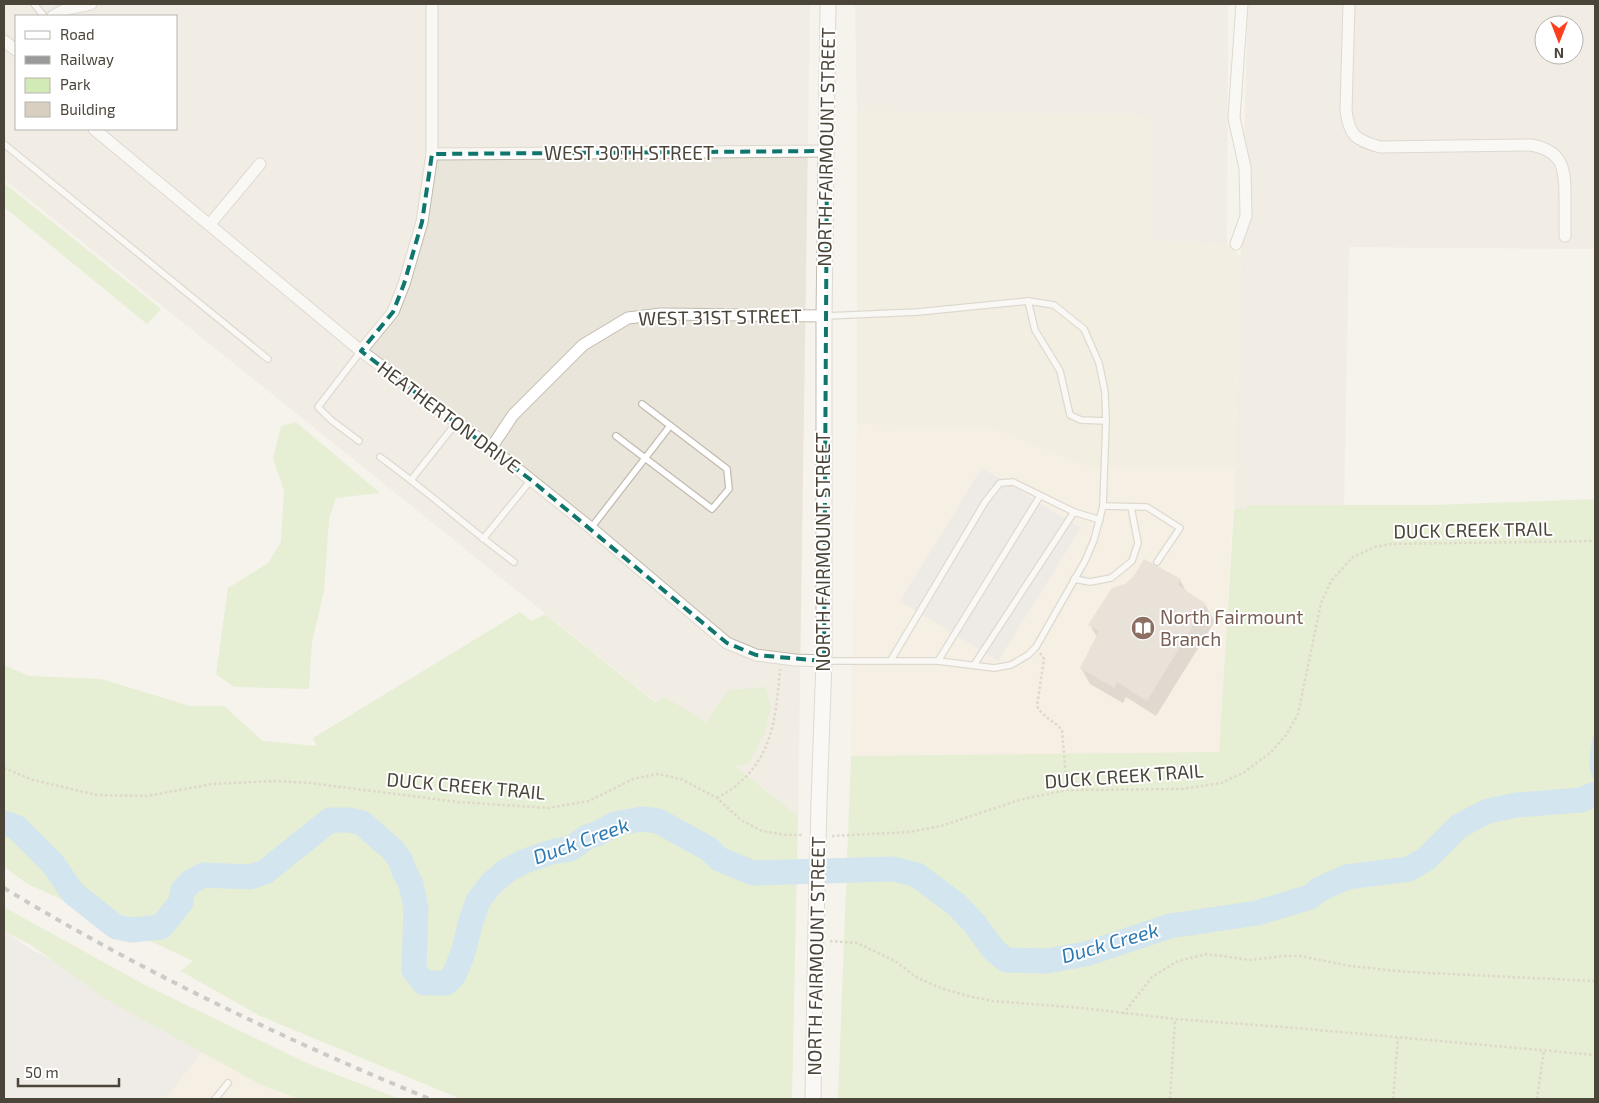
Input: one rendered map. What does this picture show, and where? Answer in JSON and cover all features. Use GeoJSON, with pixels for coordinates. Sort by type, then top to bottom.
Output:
{"type":"FeatureCollection","features":[{"type":"Feature","properties":{"kind":"street"},"geometry":{"type":"LineString","coordinates":[[55,15],[66,8],[91,4]]}},
{"type":"Feature","properties":{"kind":"street"},"geometry":{"type":"LineString","coordinates":[[361,351],[393,312],[404,284],[422,222],[432,154],[432,4]]}},
{"type":"Feature","properties":{"kind":"street","name":"NORTH FAIRMOUNT STREET"},"geometry":{"type":"LineString","coordinates":[[813,1099],[818,803],[824,661],[824,316],[828,4]]}},
{"type":"Feature","properties":{"kind":"street"},"geometry":{"type":"LineString","coordinates":[[1236,244],[1246,216],[1245,168],[1234,118],[1242,4]]}},
{"type":"Feature","properties":{"kind":"street"},"geometry":{"type":"LineString","coordinates":[[1349,4],[1346,110],[1348,125],[1355,138],[1380,147],[1531,145],[1542,147],[1552,152],[1560,161],[1565,174],[1565,236]]}},
{"type":"Feature","properties":{"kind":"street"},"geometry":{"type":"LineString","coordinates":[[4,41],[15,48]]}},
{"type":"Feature","properties":{"kind":"street","name":"HEATHERTON DRIVE"},"geometry":{"type":"LineString","coordinates":[[95,130],[361,351],[491,448],[591,528],[727,643],[756,655],[824,661]]}},
{"type":"Feature","properties":{"kind":"street","name":"WEST 30TH STREET"},"geometry":{"type":"LineString","coordinates":[[432,154],[827,152]]}},
{"type":"Feature","properties":{"kind":"street"},"geometry":{"type":"LineString","coordinates":[[210,224],[260,164]]}},
{"type":"Feature","properties":{"kind":"street","name":"WEST 31ST STREET"},"geometry":{"type":"LineString","coordinates":[[491,448],[512,415],[583,344],[628,318],[662,314],[824,316]]}},
{"type":"Feature","properties":{"kind":"lane"},"geometry":{"type":"LineString","coordinates":[[34,4],[43,15]]}},
{"type":"Feature","properties":{"kind":"lane"},"geometry":{"type":"LineString","coordinates":[[4,144],[268,359]]}},
{"type":"Feature","properties":{"kind":"lane"},"geometry":{"type":"LineString","coordinates":[[824,316],[918,312],[1028,301],[1054,306],[1084,329],[1099,363],[1105,392],[1106,421],[1100,520],[1091,547],[1074,579],[1036,647],[1028,655],[1011,665],[994,668],[938,661],[824,661]]}},
{"type":"Feature","properties":{"kind":"lane"},"geometry":{"type":"LineString","coordinates":[[1028,301],[1035,330],[1060,371],[1070,415],[1081,420],[1106,421]]}},
{"type":"Feature","properties":{"kind":"lane"},"geometry":{"type":"LineString","coordinates":[[359,441],[331,420],[318,407],[361,351]]}},
{"type":"Feature","properties":{"kind":"lane"},"geometry":{"type":"LineString","coordinates":[[616,436],[712,509],[729,489],[727,469],[642,404]]}},
{"type":"Feature","properties":{"kind":"lane"},"geometry":{"type":"LineString","coordinates":[[412,480],[457,422]]}},
{"type":"Feature","properties":{"kind":"lane"},"geometry":{"type":"LineString","coordinates":[[591,528],[670,426]]}},
{"type":"Feature","properties":{"kind":"lane"},"geometry":{"type":"LineString","coordinates":[[380,457],[412,480],[514,562]]}},
{"type":"Feature","properties":{"kind":"lane"},"geometry":{"type":"LineString","coordinates":[[483,539],[531,480]]}},
{"type":"Feature","properties":{"kind":"lane"},"geometry":{"type":"LineString","coordinates":[[891,660],[985,502],[1000,483],[1013,482],[1074,512],[1100,520]]}},
{"type":"Feature","properties":{"kind":"lane"},"geometry":{"type":"LineString","coordinates":[[938,661],[1040,496]]}},
{"type":"Feature","properties":{"kind":"lane"},"geometry":{"type":"LineString","coordinates":[[1102,506],[1147,507],[1180,528],[1157,562]]}},
{"type":"Feature","properties":{"kind":"lane"},"geometry":{"type":"LineString","coordinates":[[1074,579],[1090,582],[1112,578],[1132,561],[1138,543],[1131,507]]}},
{"type":"Feature","properties":{"kind":"lane"},"geometry":{"type":"LineString","coordinates":[[974,665],[1074,512]]}},
{"type":"Feature","properties":{"kind":"lane"},"geometry":{"type":"LineString","coordinates":[[215,1099],[228,1083]]}},
{"type":"Feature","properties":{"kind":"path","name":"DUCK CREEK TRAIL"},"geometry":{"type":"LineString","coordinates":[[825,836],[909,832],[941,826],[1018,800],[1067,790],[1181,789],[1221,783],[1244,773],[1270,753],[1286,735],[1298,714],[1321,603],[1331,581],[1353,557],[1375,547],[1391,544],[1595,541]]}},
{"type":"Feature","properties":{"kind":"path"},"geometry":{"type":"LineString","coordinates":[[1036,647],[1044,659],[1036,706],[1041,714],[1056,723],[1062,730],[1067,790]]}},
{"type":"Feature","properties":{"kind":"path"},"geometry":{"type":"LineString","coordinates":[[718,798],[737,785],[750,771],[762,754],[772,732],[776,716],[781,658]]}},
{"type":"Feature","properties":{"kind":"path","name":"DUCK CREEK TRAIL"},"geometry":{"type":"LineString","coordinates":[[4,768],[33,780],[97,795],[147,796],[212,784],[276,781],[310,783],[458,802],[548,808],[588,801],[633,779],[657,774],[681,779],[718,798],[741,820],[762,831],[787,835],[806,835]]}},
{"type":"Feature","properties":{"kind":"path"},"geometry":{"type":"LineString","coordinates":[[816,933],[857,943],[895,961],[916,977],[938,987],[993,1001],[1082,1008],[1175,1019],[1595,1055]]}},
{"type":"Feature","properties":{"kind":"path"},"geometry":{"type":"LineString","coordinates":[[1123,1014],[1152,977],[1178,960],[1207,954],[1250,960],[1300,956],[1350,966],[1408,972],[1595,981]]}},
{"type":"Feature","properties":{"kind":"path"},"geometry":{"type":"LineString","coordinates":[[1170,1099],[1175,1019]]}},
{"type":"Feature","properties":{"kind":"path"},"geometry":{"type":"LineString","coordinates":[[1393,1099],[1398,1038]]}},
{"type":"Feature","properties":{"kind":"path"},"geometry":{"type":"LineString","coordinates":[[1537,1099],[1544,1051]]}},
{"type":"Feature","properties":{"kind":"highlighted area"},"geometry":{"type":"Polygon","coordinates":[[[827,151],[824,661],[756,655],[727,643],[531,480],[361,351],[393,312],[404,284],[422,222],[432,154],[827,151]]]}},
{"type":"Feature","properties":{"kind":"shaded area"},"geometry":{"type":"Polygon","coordinates":[[[4,4],[810,4],[798,816],[4,179],[4,4]]]}},
{"type":"Feature","properties":{"kind":"shaded area"},"geometry":{"type":"Polygon","coordinates":[[[855,4],[1228,4],[1227,244],[1150,241],[1150,115],[857,111],[855,4]]]}},
{"type":"Feature","properties":{"kind":"shaded area"},"geometry":{"type":"Polygon","coordinates":[[[1248,4],[1595,4],[1595,249],[1349,247],[1344,509],[1234,509],[1248,4]]]}},
{"type":"Feature","properties":{"kind":"shaded area"},"geometry":{"type":"Polygon","coordinates":[[[857,111],[1150,115],[1150,241],[1227,244],[1241,256],[1235,468],[1089,467],[995,429],[857,424],[857,111]]]}},
{"type":"Feature","properties":{"kind":"shaded area"},"geometry":{"type":"Polygon","coordinates":[[[857,424],[995,429],[1089,467],[1235,468],[1219,752],[851,756],[857,424]]]}},
{"type":"Feature","properties":{"kind":"shaded area"},"geometry":{"type":"Polygon","coordinates":[[[982,468],[1081,528],[998,661],[900,601],[982,468]]]}},
{"type":"Feature","properties":{"kind":"shaded area"},"geometry":{"type":"Polygon","coordinates":[[[4,931],[30,949],[213,1038],[165,1099],[4,1099],[4,931]]]}},
{"type":"Feature","properties":{"kind":"shaded area"},"geometry":{"type":"Polygon","coordinates":[[[213,1038],[347,1099],[165,1099],[213,1038]]]}},
{"type":"Feature","properties":{"kind":"green space"},"geometry":{"type":"Polygon","coordinates":[[[4,183],[161,309],[147,324],[4,207],[4,183]]]}},
{"type":"Feature","properties":{"kind":"green space"},"geometry":{"type":"Polygon","coordinates":[[[296,422],[380,493],[336,498],[329,519],[324,591],[312,642],[309,689],[234,687],[216,674],[228,588],[268,563],[281,542],[284,490],[273,459],[281,426],[296,422]]]}},
{"type":"Feature","properties":{"kind":"green space"},"geometry":{"type":"Polygon","coordinates":[[[1595,499],[1595,1099],[838,1099],[851,756],[1219,752],[1234,509],[1247,509],[1247,505],[1433,505],[1595,499]]]}},
{"type":"Feature","properties":{"kind":"green space"},"geometry":{"type":"Polygon","coordinates":[[[520,612],[532,621],[545,614],[656,703],[665,697],[707,723],[715,708],[729,690],[765,687],[771,707],[764,734],[749,763],[735,766],[798,816],[792,1099],[461,1099],[260,1016],[181,971],[193,961],[26,883],[4,867],[4,665],[29,676],[101,679],[190,706],[224,706],[263,741],[317,746],[313,738],[520,612]]]}},
{"type":"Feature","properties":{"kind":"green space"},"geometry":{"type":"Polygon","coordinates":[[[4,907],[145,985],[309,1064],[400,1099],[301,1099],[263,1086],[106,999],[31,945],[4,931],[4,907]]]}},
{"type":"Feature","properties":{"kind":"building","name":"North Fairmount Branch"},"geometry":{"type":"Polygon","coordinates":[[[1144,559],[1181,579],[1178,585],[1206,604],[1147,701],[1117,682],[1114,688],[1080,668],[1099,631],[1088,625],[1112,588],[1125,584],[1133,577],[1144,559]]]}},
{"type":"Feature","properties":{"kind":"waterway"},"geometry":{"type":"LineString","coordinates":[[1595,737],[1592,762],[1595,777]]}},
{"type":"Feature","properties":{"kind":"waterway","name":"Duck Creek"},"geometry":{"type":"LineString","coordinates":[[4,823],[16,827],[53,864],[73,893],[116,927],[132,930],[161,927],[181,902],[183,890],[191,882],[203,875],[250,877],[265,872],[330,820],[349,820],[362,823],[392,849],[401,861],[411,884],[416,908],[414,970],[424,983],[446,983],[454,975],[463,953],[478,901],[491,884],[506,871],[525,861],[555,851],[570,849],[587,837],[615,824],[642,819],[658,821],[709,849],[719,859],[753,873],[894,869],[917,875],[957,905],[974,923],[994,950],[1006,960],[1046,961],[1086,954],[1170,926],[1257,913],[1310,897],[1320,889],[1347,877],[1409,869],[1426,859],[1459,826],[1488,811],[1517,805],[1581,800],[1595,794]]}},
{"type":"Feature","properties":{"kind":"railway"},"geometry":{"type":"LineString","coordinates":[[4,888],[107,947],[212,1002],[320,1052],[430,1099]]}},
{"type":"Feature","properties":{"kind":"place","name":"North Fairmount Branch"},"geometry":{"type":"Point","coordinates":[1143,628]}}]}
